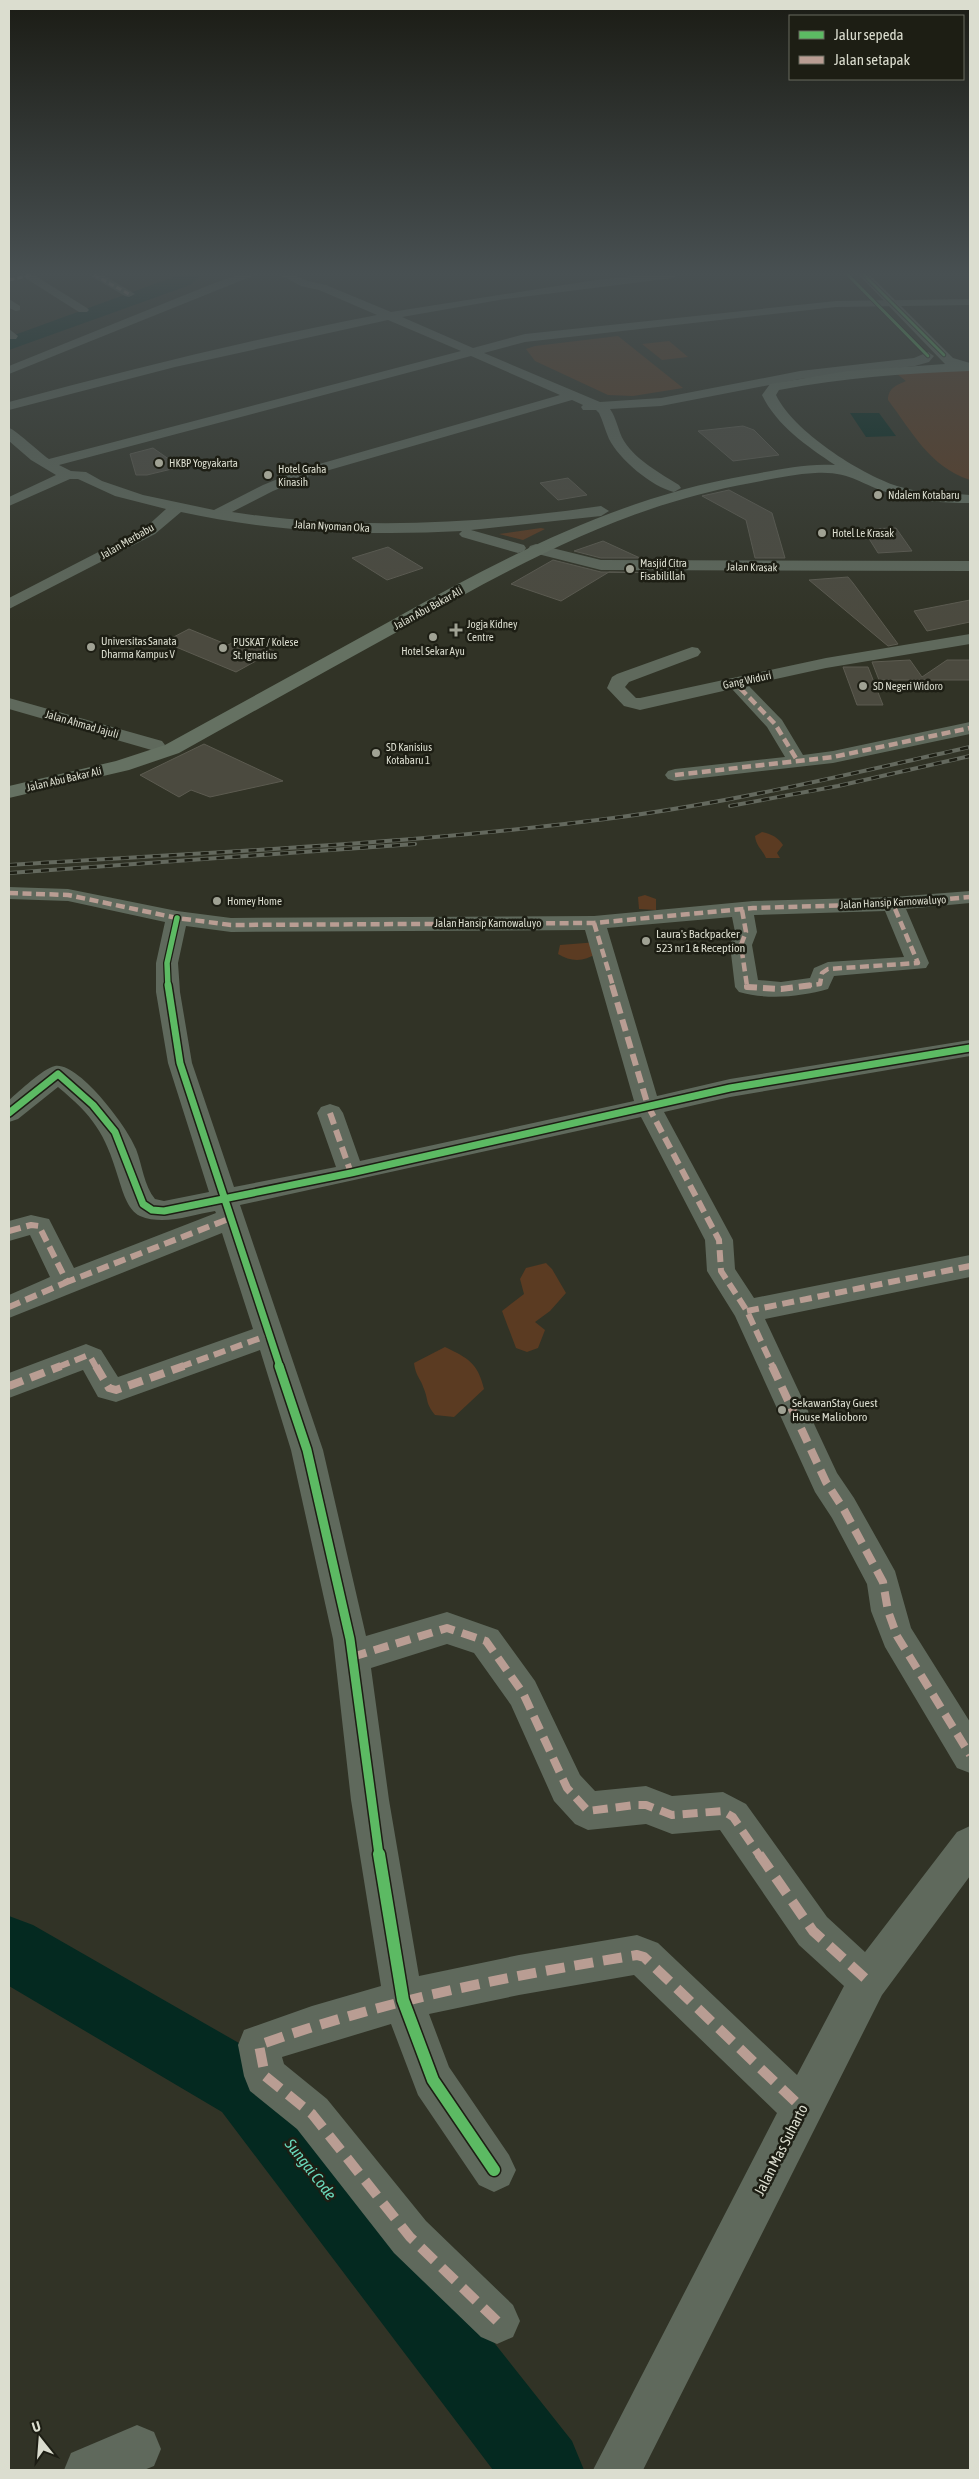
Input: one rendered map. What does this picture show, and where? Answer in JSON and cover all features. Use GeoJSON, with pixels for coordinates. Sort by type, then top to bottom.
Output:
{"type":"FeatureCollection","features":[{"type":"Feature","properties":{"kind":"main road"},"geometry":{"type":"LineString","coordinates":[[773,391],[769,395],[775,410],[818,446],[861,475],[880,485],[903,492],[970,499]]}},
{"type":"Feature","properties":{"kind":"main road","name":"Jalan Abu Bakar Ali"},"geometry":{"type":"LineString","coordinates":[[9,782],[124,755],[155,745],[195,725],[518,548],[601,511],[667,490],[742,474],[816,462],[824,456],[818,446]]}},
{"type":"Feature","properties":{"kind":"main road","name":"Jalan Abu Bakar Ali"},"geometry":{"type":"LineString","coordinates":[[9,792],[130,764],[179,746],[536,549],[615,514],[700,488],[817,468],[842,469],[861,475]]}},
{"type":"Feature","properties":{"kind":"street"},"geometry":{"type":"LineString","coordinates":[[9,406],[67,391]]}},
{"type":"Feature","properties":{"kind":"street"},"geometry":{"type":"LineString","coordinates":[[48,464],[326,391]]}},
{"type":"Feature","properties":{"kind":"street"},"geometry":{"type":"LineString","coordinates":[[544,391],[582,409],[667,490]]}},
{"type":"Feature","properties":{"kind":"street"},"geometry":{"type":"LineString","coordinates":[[582,409],[654,403],[716,391]]}},
{"type":"Feature","properties":{"kind":"street"},"geometry":{"type":"LineString","coordinates":[[212,517],[293,477],[526,408],[679,407],[758,391]]}},
{"type":"Feature","properties":{"kind":"street","name":"Jalan Nyoman Oka"},"geometry":{"type":"LineString","coordinates":[[11,439],[48,464],[67,474],[80,475],[173,511],[273,530],[331,535],[475,535],[518,548]]}},
{"type":"Feature","properties":{"kind":"street"},"geometry":{"type":"LineString","coordinates":[[9,502],[133,442]]}},
{"type":"Feature","properties":{"kind":"street"},"geometry":{"type":"LineString","coordinates":[[624,451],[607,453],[625,470],[667,490]]}},
{"type":"Feature","properties":{"kind":"street","name":"Jalan Merbabu"},"geometry":{"type":"LineString","coordinates":[[9,588],[132,525],[173,511]]}},
{"type":"Feature","properties":{"kind":"street","name":"Jalan Merbabu"},"geometry":{"type":"LineString","coordinates":[[9,604],[150,531],[173,511]]}},
{"type":"Feature","properties":{"kind":"street","name":"Jalan Nyoman Oka"},"geometry":{"type":"LineString","coordinates":[[212,517],[303,524],[404,528],[491,524],[601,511]]}},
{"type":"Feature","properties":{"kind":"street","name":"Jalan Krasak"},"geometry":{"type":"LineString","coordinates":[[536,549],[601,565],[777,567],[970,566]]}},
{"type":"Feature","properties":{"kind":"street"},"geometry":{"type":"LineString","coordinates":[[35,575],[54,582]]}},
{"type":"Feature","properties":{"kind":"street","name":"Gang Widuri"},"geometry":{"type":"LineString","coordinates":[[692,652],[623,678],[618,681],[616,688],[624,697],[635,704],[826,663],[970,639]]}},
{"type":"Feature","properties":{"kind":"street"},"geometry":{"type":"LineString","coordinates":[[736,683],[776,724],[796,760]]}},
{"type":"Feature","properties":{"kind":"street","name":"Jalan Ahmad Jajuli"},"geometry":{"type":"LineString","coordinates":[[9,703],[155,745]]}},
{"type":"Feature","properties":{"kind":"street"},"geometry":{"type":"LineString","coordinates":[[675,775],[833,757],[970,728]]}},
{"type":"Feature","properties":{"kind":"street","name":"Jalan Hansip Karnowaluyo"},"geometry":{"type":"LineString","coordinates":[[9,894],[68,895],[177,918],[230,925],[594,922],[742,910],[893,904],[970,897]]}},
{"type":"Feature","properties":{"kind":"street"},"geometry":{"type":"LineString","coordinates":[[742,910],[746,932],[741,945],[747,987],[781,989],[820,984],[822,973],[828,969],[918,963],[893,904]]}},
{"type":"Feature","properties":{"kind":"street"},"geometry":{"type":"LineString","coordinates":[[177,918],[167,963],[168,992],[180,1063],[307,1450],[350,1639],[370,1800],[403,2000],[432,2080],[494,2170]]}},
{"type":"Feature","properties":{"kind":"street"},"geometry":{"type":"LineString","coordinates":[[594,922],[648,1106],[719,1240],[722,1271],[747,1311],[826,1482],[844,1508],[883,1582],[888,1611],[897,1636],[970,1755]]}},
{"type":"Feature","properties":{"kind":"street"},"geometry":{"type":"LineString","coordinates":[[9,1307],[228,1209],[351,1174],[648,1106],[804,1075],[970,1048]]}},
{"type":"Feature","properties":{"kind":"street"},"geometry":{"type":"LineString","coordinates":[[9,1113],[58,1074],[77,1090],[104,1118],[120,1140],[142,1203],[148,1208],[164,1211],[228,1209]]}},
{"type":"Feature","properties":{"kind":"street"},"geometry":{"type":"LineString","coordinates":[[330,1113],[351,1174]]}},
{"type":"Feature","properties":{"kind":"street"},"geometry":{"type":"LineString","coordinates":[[9,1231],[31,1225],[39,1226],[67,1282]]}},
{"type":"Feature","properties":{"kind":"street"},"geometry":{"type":"LineString","coordinates":[[747,1311],[970,1266]]}},
{"type":"Feature","properties":{"kind":"street"},"geometry":{"type":"LineString","coordinates":[[9,1386],[86,1356],[91,1358],[109,1388],[116,1390],[269,1335]]}},
{"type":"Feature","properties":{"kind":"street"},"geometry":{"type":"LineString","coordinates":[[352,1657],[447,1628],[486,1641],[523,1693],[567,1788],[588,1811],[634,1805],[646,1806],[672,1815],[723,1811],[733,1817],[813,1931],[868,1981]]}},
{"type":"Feature","properties":{"kind":"street","name":"Jalan Mas Suharto"},"geometry":{"type":"LineString","coordinates":[[617,2470],[868,1981],[970,1845]]}},
{"type":"Feature","properties":{"kind":"street"},"geometry":{"type":"LineString","coordinates":[[497,2321],[410,2238],[312,2114],[265,2076],[259,2045],[335,2019],[403,2000],[537,1972],[637,1955],[644,1957],[803,2109]]}},
{"type":"Feature","properties":{"kind":"street"},"geometry":{"type":"LineString","coordinates":[[88,2470],[137,2449]]}},
{"type":"Feature","properties":{"kind":"shaded area"},"geometry":{"type":"Polygon","coordinates":[[[599,391],[666,391],[633,396],[608,395],[599,391]]]}},
{"type":"Feature","properties":{"kind":"shaded area"},"geometry":{"type":"Polygon","coordinates":[[[891,391],[970,391],[970,480],[943,466],[923,447],[888,400],[891,391]]]}},
{"type":"Feature","properties":{"kind":"shaded area"},"geometry":{"type":"Polygon","coordinates":[[[545,529],[523,540],[499,534],[545,529]]]}},
{"type":"Feature","properties":{"kind":"shaded area"},"geometry":{"type":"Polygon","coordinates":[[[762,832],[774,836],[783,845],[777,853],[780,858],[766,858],[755,836],[762,832]]]}},
{"type":"Feature","properties":{"kind":"shaded area"},"geometry":{"type":"Polygon","coordinates":[[[645,895],[656,899],[656,910],[639,909],[638,897],[645,895]]]}},
{"type":"Feature","properties":{"kind":"shaded area"},"geometry":{"type":"Polygon","coordinates":[[[598,942],[597,953],[587,958],[573,960],[558,954],[560,945],[598,942]]]}},
{"type":"Feature","properties":{"kind":"shaded area"},"geometry":{"type":"Polygon","coordinates":[[[546,1263],[552,1269],[566,1293],[550,1311],[535,1322],[545,1330],[538,1348],[527,1352],[516,1348],[502,1311],[524,1294],[520,1279],[526,1268],[546,1263]]]}},
{"type":"Feature","properties":{"kind":"shaded area"},"geometry":{"type":"Polygon","coordinates":[[[445,1347],[471,1362],[479,1373],[484,1389],[454,1417],[435,1415],[432,1411],[414,1363],[445,1347]]]}},
{"type":"Feature","properties":{"kind":"water"},"geometry":{"type":"Polygon","coordinates":[[[850,413],[879,413],[896,436],[866,437],[850,413]]]}},
{"type":"Feature","properties":{"kind":"building"},"geometry":{"type":"Polygon","coordinates":[[[743,426],[754,430],[779,455],[733,461],[698,431],[743,426]]]}},
{"type":"Feature","properties":{"kind":"building","name":"HKBP Yogyakarta"},"geometry":{"type":"Polygon","coordinates":[[[153,448],[180,467],[147,475],[136,475],[130,454],[153,448]]]}},
{"type":"Feature","properties":{"kind":"building"},"geometry":{"type":"Polygon","coordinates":[[[568,478],[587,495],[558,500],[540,483],[568,478]]]}},
{"type":"Feature","properties":{"kind":"building"},"geometry":{"type":"Polygon","coordinates":[[[729,490],[772,513],[785,558],[755,558],[746,520],[702,496],[729,490]]]}},
{"type":"Feature","properties":{"kind":"building"},"geometry":{"type":"Polygon","coordinates":[[[896,528],[912,551],[878,553],[863,529],[896,528]]]}},
{"type":"Feature","properties":{"kind":"building"},"geometry":{"type":"Polygon","coordinates":[[[603,541],[640,558],[601,558],[574,551],[603,541]]]}},
{"type":"Feature","properties":{"kind":"building"},"geometry":{"type":"Polygon","coordinates":[[[388,547],[423,568],[387,580],[352,558],[388,547]]]}},
{"type":"Feature","properties":{"kind":"building"},"geometry":{"type":"Polygon","coordinates":[[[553,560],[601,572],[609,572],[561,601],[511,584],[553,560]]]}},
{"type":"Feature","properties":{"kind":"building"},"geometry":{"type":"Polygon","coordinates":[[[848,577],[898,644],[888,646],[809,580],[848,577]]]}},
{"type":"Feature","properties":{"kind":"building"},"geometry":{"type":"Polygon","coordinates":[[[970,600],[970,622],[927,631],[914,611],[970,600]]]}},
{"type":"Feature","properties":{"kind":"building","name":"PUSKAT / Kolese St. Ignatius"},"geometry":{"type":"Polygon","coordinates":[[[189,629],[228,645],[241,638],[274,651],[236,672],[164,642],[189,629]]]}},
{"type":"Feature","properties":{"kind":"building"},"geometry":{"type":"Polygon","coordinates":[[[910,660],[922,677],[947,660],[970,660],[970,680],[879,680],[872,662],[910,660]]]}},
{"type":"Feature","properties":{"kind":"building","name":"SD Negeri Widoro"},"geometry":{"type":"Polygon","coordinates":[[[843,667],[868,667],[883,705],[857,705],[843,667]]]}},
{"type":"Feature","properties":{"kind":"building"},"geometry":{"type":"Polygon","coordinates":[[[204,744],[283,781],[210,797],[191,790],[179,797],[140,775],[204,744]]]}},
{"type":"Feature","properties":{"kind":"waterway","name":"Sungai Code"},"geometry":{"type":"LineString","coordinates":[[9,1949],[247,2087],[543,2470]]}},
{"type":"Feature","properties":{"kind":"railway"},"geometry":{"type":"LineString","coordinates":[[9,865],[392,841],[621,817],[753,795],[970,747]]}},
{"type":"Feature","properties":{"kind":"railway"},"geometry":{"type":"LineString","coordinates":[[730,806],[838,786],[970,756]]}},
{"type":"Feature","properties":{"kind":"railway"},"geometry":{"type":"LineString","coordinates":[[9,873],[415,844]]}},
{"type":"Feature","properties":{"kind":"marked path"},"geometry":{"type":"LineString","coordinates":[[736,683],[775,724],[797,760]]}},
{"type":"Feature","properties":{"kind":"marked path"},"geometry":{"type":"LineString","coordinates":[[675,775],[833,757],[970,728]]}},
{"type":"Feature","properties":{"kind":"marked path"},"geometry":{"type":"LineString","coordinates":[[9,893],[68,895],[177,918],[231,925],[594,923],[753,908],[893,904],[970,897]]}},
{"type":"Feature","properties":{"kind":"marked path"},"geometry":{"type":"LineString","coordinates":[[742,910],[746,932],[741,945],[747,987],[781,989],[820,984],[822,973],[828,969],[918,963],[893,904]]}},
{"type":"Feature","properties":{"kind":"marked path"},"geometry":{"type":"LineString","coordinates":[[594,923],[648,1106],[719,1240],[721,1271],[747,1311],[826,1482],[843,1508],[883,1582],[888,1611],[897,1636],[970,1755]]}},
{"type":"Feature","properties":{"kind":"marked path"},"geometry":{"type":"LineString","coordinates":[[330,1113],[351,1173]]}},
{"type":"Feature","properties":{"kind":"marked path"},"geometry":{"type":"LineString","coordinates":[[9,1231],[31,1225],[39,1226],[67,1282],[231,1218]]}},
{"type":"Feature","properties":{"kind":"marked path"},"geometry":{"type":"LineString","coordinates":[[747,1311],[970,1266]]}},
{"type":"Feature","properties":{"kind":"marked path"},"geometry":{"type":"LineString","coordinates":[[9,1307],[67,1282]]}},
{"type":"Feature","properties":{"kind":"marked path"},"geometry":{"type":"LineString","coordinates":[[9,1386],[86,1356],[91,1358],[109,1388],[116,1390],[269,1335]]}},
{"type":"Feature","properties":{"kind":"marked path"},"geometry":{"type":"LineString","coordinates":[[352,1657],[447,1628],[486,1641],[523,1693],[567,1788],[588,1811],[646,1805],[672,1815],[723,1811],[733,1817],[813,1931],[868,1981]]}},
{"type":"Feature","properties":{"kind":"marked path"},"geometry":{"type":"LineString","coordinates":[[497,2321],[410,2237],[312,2114],[265,2076],[259,2045],[347,2016],[430,1994],[519,1975],[637,1955],[644,1957],[803,2109]]}},
{"type":"Feature","properties":{"kind":"cycle path"},"geometry":{"type":"LineString","coordinates":[[177,918],[167,963],[168,992],[180,1063],[307,1450],[350,1639],[370,1800],[403,2000],[433,2080],[494,2170]]}},
{"type":"Feature","properties":{"kind":"cycle path"},"geometry":{"type":"LineString","coordinates":[[9,1113],[58,1074],[76,1088],[101,1113],[115,1132],[123,1149],[136,1191],[143,1204],[152,1210],[164,1211],[351,1173],[730,1088],[970,1048]]}},
{"type":"Feature","properties":{"kind":"place","name":"HKBP Yogyakarta"},"geometry":{"type":"Point","coordinates":[159,463]}},
{"type":"Feature","properties":{"kind":"place","name":"Hotel Graha Kinasih"},"geometry":{"type":"Point","coordinates":[268,475]}},
{"type":"Feature","properties":{"kind":"place","name":"Ndalem Kotabaru"},"geometry":{"type":"Point","coordinates":[878,495]}},
{"type":"Feature","properties":{"kind":"place","name":"Hotel Le Krasak"},"geometry":{"type":"Point","coordinates":[822,533]}},
{"type":"Feature","properties":{"kind":"place","name":"Masjid Citra Fisabilillah"},"geometry":{"type":"Point","coordinates":[630,569]}},
{"type":"Feature","properties":{"kind":"place","name":"Jogja Kidney Centre"},"geometry":{"type":"Point","coordinates":[456,630]}},
{"type":"Feature","properties":{"kind":"place","name":"Hotel Sekar Ayu"},"geometry":{"type":"Point","coordinates":[433,637]}},
{"type":"Feature","properties":{"kind":"place","name":"Universitas Sanata Dharma Kampus V"},"geometry":{"type":"Point","coordinates":[91,647]}},
{"type":"Feature","properties":{"kind":"place","name":"PUSKAT / Kolese St. Ignatius"},"geometry":{"type":"Point","coordinates":[223,648]}},
{"type":"Feature","properties":{"kind":"place","name":"SD Negeri Widoro"},"geometry":{"type":"Point","coordinates":[863,686]}},
{"type":"Feature","properties":{"kind":"place","name":"SD Kanisius Kotabaru 1"},"geometry":{"type":"Point","coordinates":[376,753]}},
{"type":"Feature","properties":{"kind":"place","name":"Homey Home"},"geometry":{"type":"Point","coordinates":[217,901]}},
{"type":"Feature","properties":{"kind":"place","name":"Laura's Backpacker 523 nr 1 & Reception"},"geometry":{"type":"Point","coordinates":[646,941]}},
{"type":"Feature","properties":{"kind":"place","name":"SekawanStay Guest House Malioboro"},"geometry":{"type":"Point","coordinates":[782,1410]}}]}
